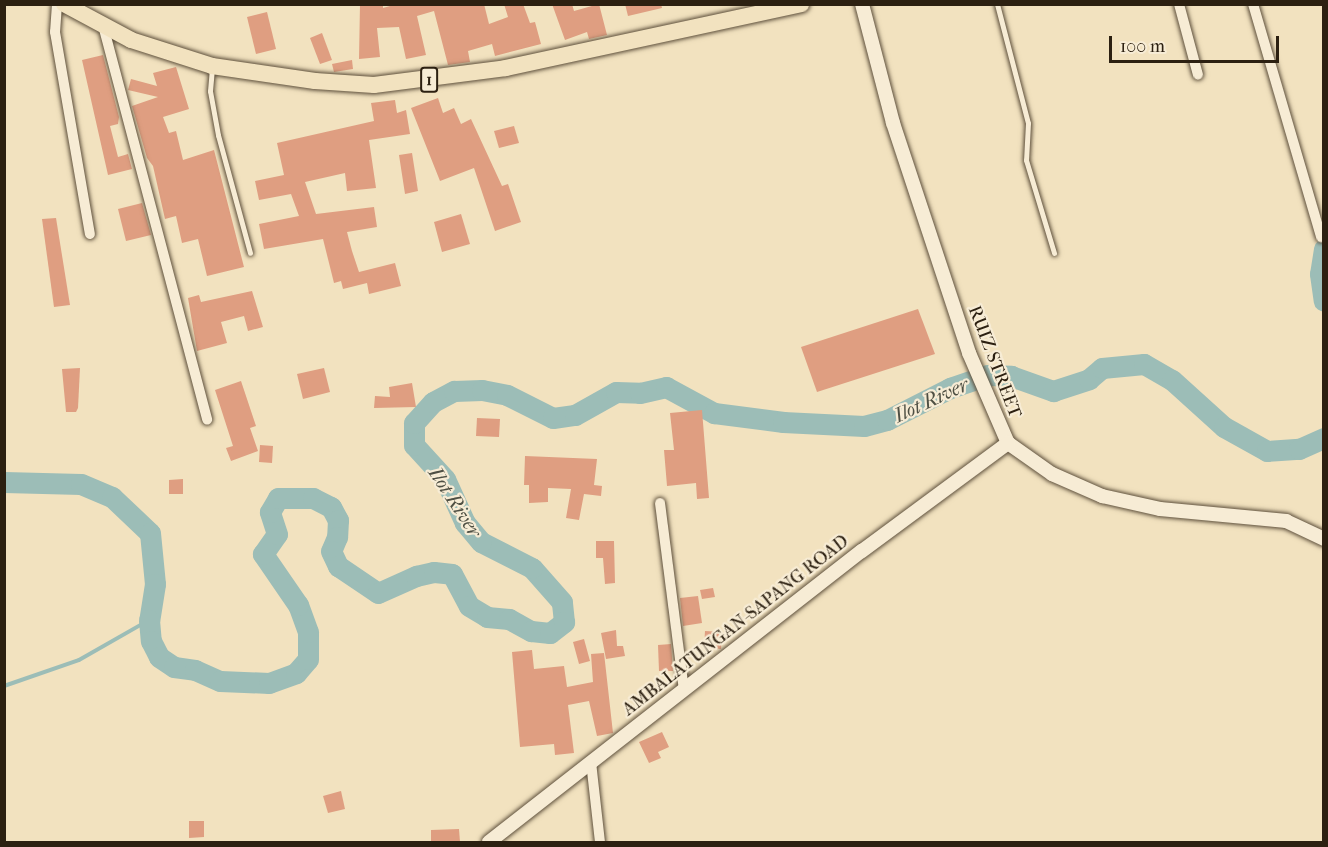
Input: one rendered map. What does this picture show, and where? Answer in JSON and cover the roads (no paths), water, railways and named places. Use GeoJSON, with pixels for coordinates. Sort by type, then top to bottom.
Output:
{"type":"FeatureCollection","features":[{"type":"Feature","properties":{"kind":"main road","name":"1"},"geometry":{"type":"LineString","coordinates":[[64,4],[104,29],[212,66],[315,81],[374,84],[438,79],[801,4]]}},
{"type":"Feature","properties":{"kind":"street"},"geometry":{"type":"LineString","coordinates":[[57,4],[56,32],[90,234]]}},
{"type":"Feature","properties":{"kind":"street","name":"RUIZ STREET"},"geometry":{"type":"LineString","coordinates":[[862,4],[893,123],[969,353],[988,403],[1008,443],[1052,474],[1102,496],[1160,508],[1286,521],[1323,539]]}},
{"type":"Feature","properties":{"kind":"street"},"geometry":{"type":"LineString","coordinates":[[1179,4],[1198,75]]}},
{"type":"Feature","properties":{"kind":"street"},"geometry":{"type":"LineString","coordinates":[[1253,4],[1321,237]]}},
{"type":"Feature","properties":{"kind":"street"},"geometry":{"type":"LineString","coordinates":[[104,29],[207,420]]}},
{"type":"Feature","properties":{"kind":"street","name":"AMBALATUNGAN-SAPANG ROAD"},"geometry":{"type":"LineString","coordinates":[[489,843],[684,690],[1008,443]]}},
{"type":"Feature","properties":{"kind":"street"},"geometry":{"type":"LineString","coordinates":[[660,503],[684,690]]}},
{"type":"Feature","properties":{"kind":"street"},"geometry":{"type":"LineString","coordinates":[[591,762],[600,843]]}},
{"type":"Feature","properties":{"kind":"lane"},"geometry":{"type":"LineString","coordinates":[[997,4],[1028,123],[1026,160],[1054,253]]}},
{"type":"Feature","properties":{"kind":"lane"},"geometry":{"type":"LineString","coordinates":[[212,66],[210,91],[218,135],[250,253]]}},
{"type":"Feature","properties":{"kind":"waterway","name":"Ilot River"},"geometry":{"type":"LineString","coordinates":[[1324,249],[1320,274],[1324,301]]}},
{"type":"Feature","properties":{"kind":"waterway","name":"Ilot River"},"geometry":{"type":"LineString","coordinates":[[4,482],[81,484],[112,497],[150,533],[155,584],[149,620],[151,641],[159,657],[174,667],[195,670],[220,681],[269,683],[296,673],[308,659],[308,632],[298,605],[263,554],[277,534],[270,512],[278,498],[313,498],[331,507],[338,520],[337,537],[331,551],[338,566],[378,593],[416,576],[434,572],[452,574],[469,606],[487,617],[509,619],[531,631],[550,633],[564,622],[562,602],[532,568],[481,542],[465,523],[445,479],[414,445],[414,423],[433,402],[454,391],[482,390],[507,395],[553,418],[575,415],[616,392],[640,393],[666,387],[714,413],[783,422],[864,426],[887,420],[950,388],[988,375],[1011,376],[1053,391],[1089,379],[1102,368],[1144,364],[1172,380],[1224,427],[1267,451],[1299,449],[1324,438]]}},
{"type":"Feature","properties":{"kind":"waterway"},"geometry":{"type":"LineString","coordinates":[[4,686],[79,660],[149,620]]}}]}
